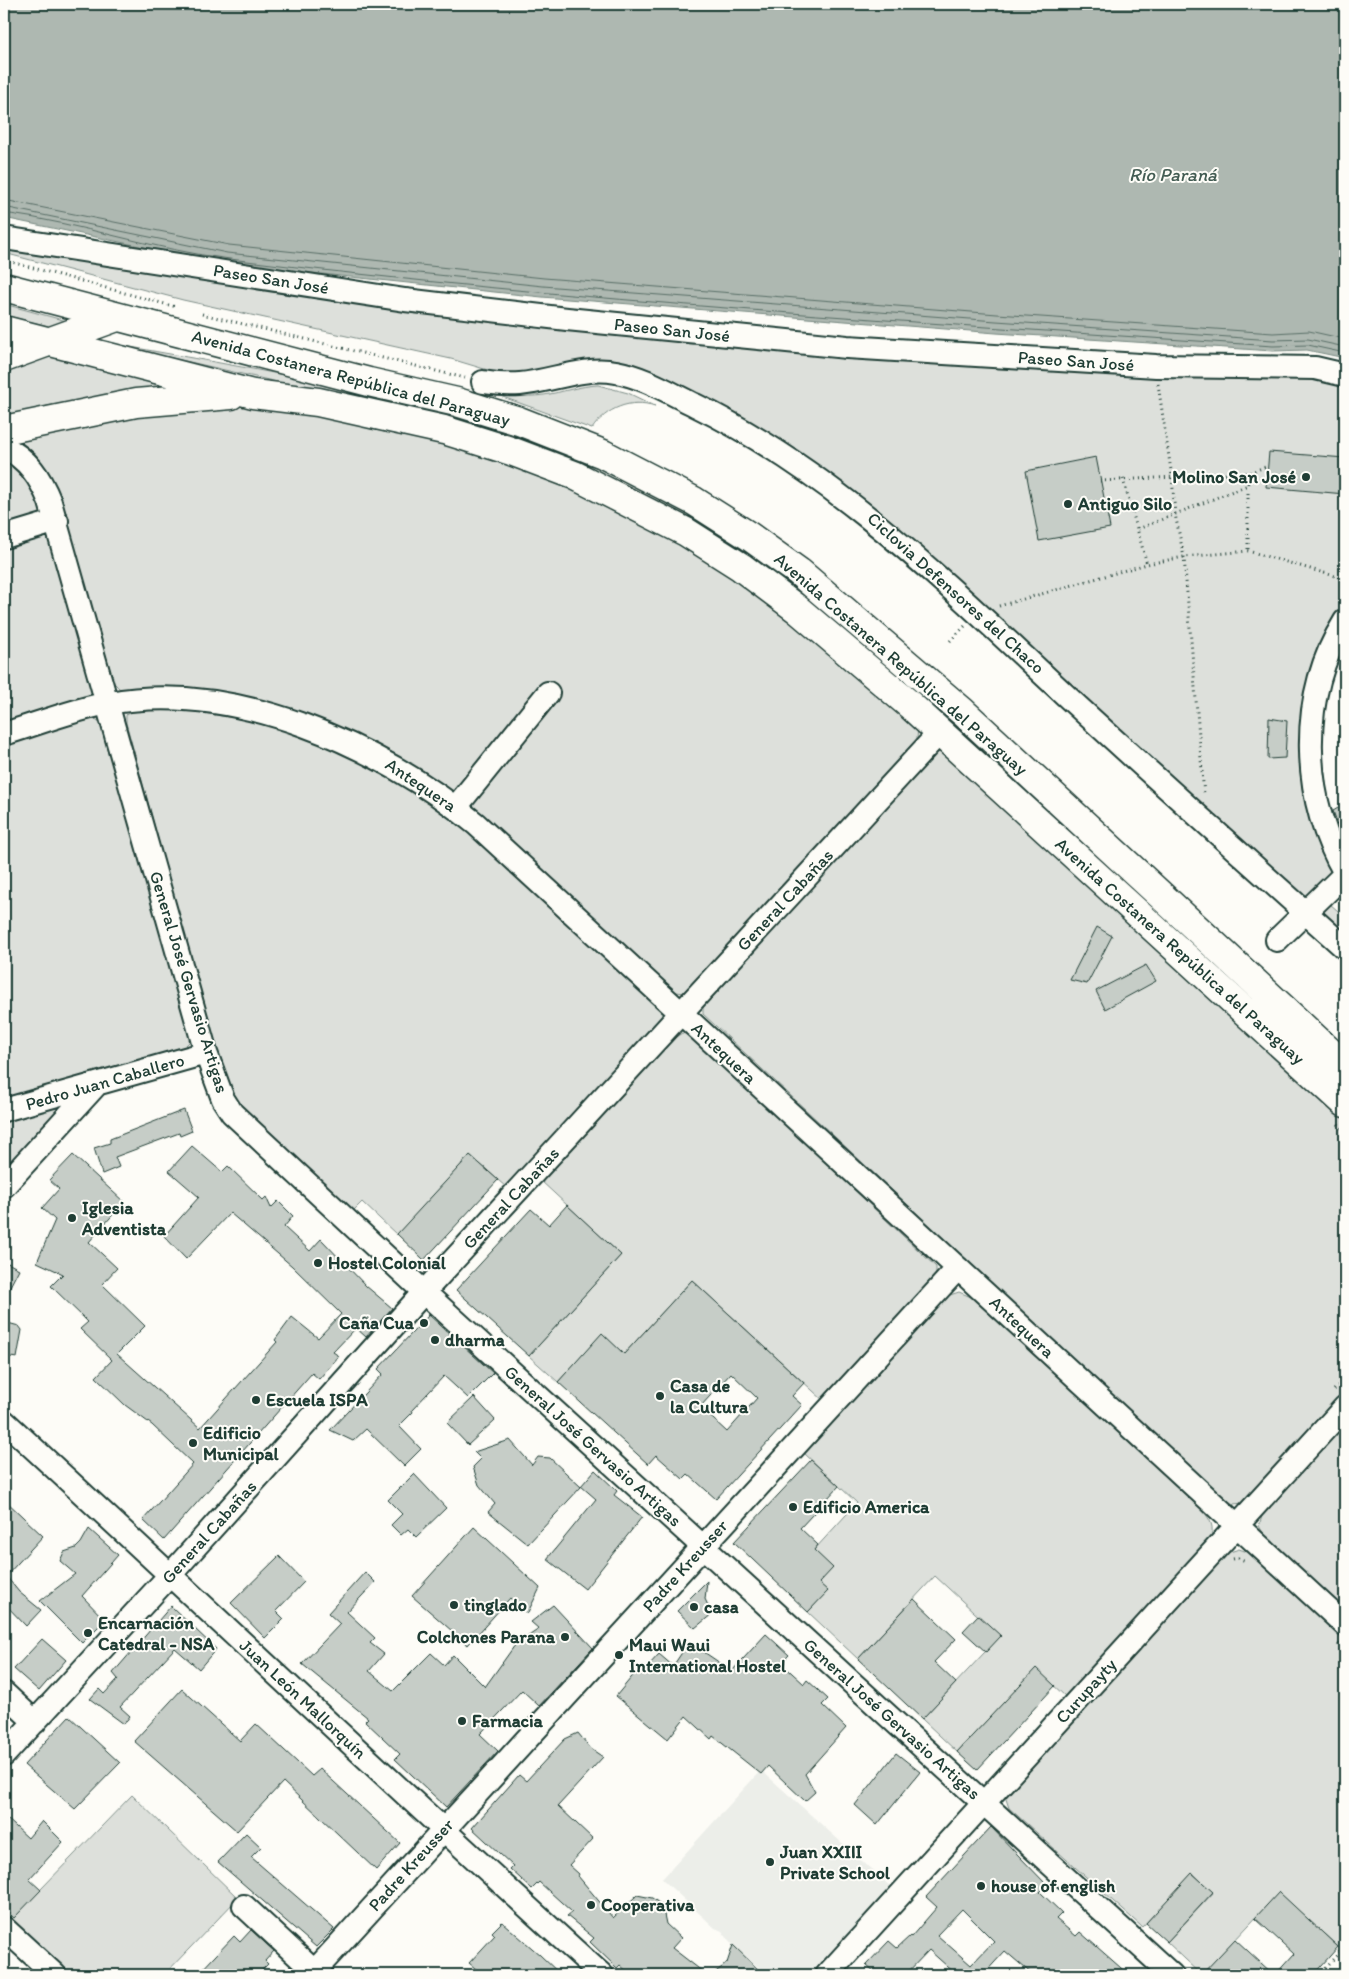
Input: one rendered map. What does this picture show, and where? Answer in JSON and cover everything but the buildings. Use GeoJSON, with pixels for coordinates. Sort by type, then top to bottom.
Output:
{"type":"FeatureCollection","features":[{"type":"Feature","properties":{"kind":"main road","name":"Avenida Costanera República del Paraguay"},"geometry":{"type":"LineString","coordinates":[[4,287],[369,382],[457,402],[519,421],[603,454],[694,501],[749,536],[799,572],[963,712],[1345,1066]]}},
{"type":"Feature","properties":{"kind":"main road"},"geometry":{"type":"LineString","coordinates":[[4,358],[117,317]]}},
{"type":"Feature","properties":{"kind":"main road","name":"Avenida Costanera República del Paraguay"},"geometry":{"type":"LineString","coordinates":[[4,330],[253,394],[318,402],[444,430],[511,451],[574,475],[686,532],[741,567],[797,609],[940,732],[1338,1110]]}},
{"type":"Feature","properties":{"kind":"main road"},"geometry":{"type":"LineString","coordinates":[[4,430],[136,403],[253,394]]}},
{"type":"Feature","properties":{"kind":"street","name":"Paseo San José"},"geometry":{"type":"LineString","coordinates":[[4,238],[405,300],[566,320],[847,347],[1156,366],[1290,366],[1315,368],[1345,375]]}},
{"type":"Feature","properties":{"kind":"street"},"geometry":{"type":"LineString","coordinates":[[483,382],[522,384],[584,372],[614,371],[658,387],[721,418],[776,451],[840,496],[896,540],[1207,825],[1345,948]]}},
{"type":"Feature","properties":{"kind":"street","name":"General José Gervasio Artigas"},"geometry":{"type":"LineString","coordinates":[[4,447],[24,459],[35,471],[43,485],[56,520],[206,1053],[223,1100],[232,1113],[424,1292],[1172,1975]]}},
{"type":"Feature","properties":{"kind":"street"},"geometry":{"type":"LineString","coordinates":[[4,536],[56,520]]}},
{"type":"Feature","properties":{"kind":"street"},"geometry":{"type":"LineString","coordinates":[[1277,940],[1345,873],[1337,859],[1323,821],[1311,750],[1311,727],[1318,686],[1328,651],[1345,621]]}},
{"type":"Feature","properties":{"kind":"street"},"geometry":{"type":"LineString","coordinates":[[456,807],[548,693]]}},
{"type":"Feature","properties":{"kind":"street","name":"Antequera"},"geometry":{"type":"LineString","coordinates":[[4,734],[108,703],[143,700],[180,700],[238,708],[291,721],[369,752],[427,786],[456,807],[1237,1526],[1338,1631]]}},
{"type":"Feature","properties":{"kind":"street","name":"General Cabañas"},"geometry":{"type":"LineString","coordinates":[[4,1755],[171,1574],[424,1292],[940,732]]}},
{"type":"Feature","properties":{"kind":"street","name":"Pedro Juan Caballero"},"geometry":{"type":"LineString","coordinates":[[4,1110],[206,1053]]}},
{"type":"Feature","properties":{"kind":"street"},"geometry":{"type":"LineString","coordinates":[[4,1186],[97,1084]]}},
{"type":"Feature","properties":{"kind":"street","name":"Padre Kreusser"},"geometry":{"type":"LineString","coordinates":[[312,1973],[958,1268]]}},
{"type":"Feature","properties":{"kind":"street","name":"Curupayty"},"geometry":{"type":"LineString","coordinates":[[827,1975],[1237,1526],[1339,1400]]}},
{"type":"Feature","properties":{"kind":"street","name":"Juan León Mallorquín"},"geometry":{"type":"LineString","coordinates":[[4,1421],[171,1574],[443,1831],[602,1975]]}},
{"type":"Feature","properties":{"kind":"street"},"geometry":{"type":"LineString","coordinates":[[4,1693],[35,1722]]}},
{"type":"Feature","properties":{"kind":"street"},"geometry":{"type":"LineString","coordinates":[[244,1906],[312,1973]]}},
{"type":"Feature","properties":{"kind":"street"},"geometry":{"type":"LineString","coordinates":[[4,1928],[55,1975]]}},
{"type":"Feature","properties":{"kind":"path"},"geometry":{"type":"LineString","coordinates":[[4,260],[181,308]]}},
{"type":"Feature","properties":{"kind":"path"},"geometry":{"type":"LineString","coordinates":[[200,313],[483,382]]}},
{"type":"Feature","properties":{"kind":"path"},"geometry":{"type":"LineString","coordinates":[[1156,366],[1172,478],[1175,514],[1184,557],[1207,825]]}},
{"type":"Feature","properties":{"kind":"path"},"geometry":{"type":"LineString","coordinates":[[1100,481],[1248,474],[1268,466]]}},
{"type":"Feature","properties":{"kind":"path"},"geometry":{"type":"LineString","coordinates":[[1248,474],[1248,551]]}},
{"type":"Feature","properties":{"kind":"path"},"geometry":{"type":"LineString","coordinates":[[1123,480],[1147,564]]}},
{"type":"Feature","properties":{"kind":"path"},"geometry":{"type":"LineString","coordinates":[[1138,529],[1248,484]]}},
{"type":"Feature","properties":{"kind":"path"},"geometry":{"type":"LineString","coordinates":[[950,641],[976,612],[1147,564],[1184,557],[1248,551],[1345,579]]}},
{"type":"Feature","properties":{"kind":"path"},"geometry":{"type":"LineString","coordinates":[[1338,1110],[1345,1131]]}},
{"type":"Feature","properties":{"kind":"path"},"geometry":{"type":"LineString","coordinates":[[1339,1400],[1345,1378]]}},
{"type":"Feature","properties":{"kind":"path"},"geometry":{"type":"LineString","coordinates":[[1226,1563],[1238,1558],[1244,1560],[1253,1568]]}},
{"type":"Feature","properties":{"kind":"path"},"geometry":{"type":"LineString","coordinates":[[1338,1631],[1345,1650]]}},
{"type":"Feature","properties":{"kind":"path"},"geometry":{"type":"LineString","coordinates":[[1319,1975],[1345,1946]]}},
{"type":"Feature","properties":{"kind":"shaded area"},"geometry":{"type":"Polygon","coordinates":[[[4,243],[200,275],[1198,370],[1345,381],[1345,612],[1310,694],[1339,871],[1304,906],[981,607],[678,391],[564,370],[501,374],[451,359],[183,300],[4,253],[4,243]]]}},
{"type":"Feature","properties":{"kind":"shaded area"},"geometry":{"type":"Polygon","coordinates":[[[4,304],[70,322],[52,327],[4,315],[4,304]]]}},
{"type":"Feature","properties":{"kind":"shaded area"},"geometry":{"type":"Polygon","coordinates":[[[98,341],[275,373],[391,398],[449,413],[563,450],[627,478],[689,511],[804,591],[911,682],[1345,1079],[1345,1088],[723,543],[621,484],[564,460],[430,417],[98,341]]]}},
{"type":"Feature","properties":{"kind":"shaded area"},"geometry":{"type":"Polygon","coordinates":[[[52,353],[191,389],[135,391],[47,406],[4,419],[4,369],[52,353]]]}},
{"type":"Feature","properties":{"kind":"shaded area"},"geometry":{"type":"Polygon","coordinates":[[[598,385],[628,393],[655,406],[637,403],[628,404],[604,415],[592,429],[486,391],[537,396],[598,385]]]}},
{"type":"Feature","properties":{"kind":"shaded area"},"geometry":{"type":"Polygon","coordinates":[[[230,406],[271,407],[432,438],[559,481],[672,538],[776,605],[918,727],[917,739],[685,993],[676,992],[456,794],[399,756],[371,741],[312,717],[121,690],[114,683],[60,500],[10,436],[36,427],[230,406]]]}},
{"type":"Feature","properties":{"kind":"shaded area"},"geometry":{"type":"Polygon","coordinates":[[[4,447],[24,459],[108,703],[4,733],[4,447]]]}},
{"type":"Feature","properties":{"kind":"shaded area"},"geometry":{"type":"Polygon","coordinates":[[[135,708],[184,710],[253,721],[276,727],[355,755],[454,818],[659,1006],[662,1011],[661,1020],[507,1188],[470,1155],[397,1235],[362,1202],[351,1213],[241,1108],[224,1078],[126,723],[126,715],[135,708]]]}},
{"type":"Feature","properties":{"kind":"shaded area"},"geometry":{"type":"Polygon","coordinates":[[[93,718],[103,723],[191,1040],[182,1049],[4,1100],[4,743],[93,718]]]}},
{"type":"Feature","properties":{"kind":"shaded area"},"geometry":{"type":"Polygon","coordinates":[[[945,752],[1345,1113],[1345,1395],[1244,1503],[1233,1504],[1218,1494],[703,1014],[703,1004],[933,755],[945,752]]]}},
{"type":"Feature","properties":{"kind":"shaded area"},"geometry":{"type":"Polygon","coordinates":[[[1330,904],[1345,917],[1345,932],[1323,911],[1330,904]]]}},
{"type":"Feature","properties":{"kind":"shaded area"},"geometry":{"type":"Polygon","coordinates":[[[682,1033],[691,1036],[936,1267],[936,1277],[824,1401],[692,1280],[624,1354],[602,1334],[558,1382],[529,1356],[621,1255],[541,1181],[671,1040],[682,1033]]]}},
{"type":"Feature","properties":{"kind":"shaded area"},"geometry":{"type":"Polygon","coordinates":[[[72,1098],[4,1172],[4,1117],[72,1098]]]}},
{"type":"Feature","properties":{"kind":"shaded area"},"geometry":{"type":"Polygon","coordinates":[[[959,1292],[971,1297],[1202,1510],[1210,1520],[1212,1531],[1210,1539],[1066,1697],[1036,1669],[957,1752],[922,1719],[1000,1636],[935,1576],[858,1659],[808,1612],[827,1591],[819,1583],[814,1550],[857,1503],[804,1453],[947,1296],[959,1292]]]}},
{"type":"Feature","properties":{"kind":"shaded area"},"geometry":{"type":"Polygon","coordinates":[[[1345,1423],[1345,1610],[1265,1536],[1259,1526],[1262,1516],[1345,1423]]]}},
{"type":"Feature","properties":{"kind":"shaded area"},"geometry":{"type":"Polygon","coordinates":[[[1239,1549],[1250,1553],[1345,1639],[1345,1953],[1279,1893],[1202,1975],[1167,1942],[1213,1893],[1193,1873],[1142,1927],[1009,1808],[1005,1796],[1217,1561],[1227,1553],[1239,1549]]]}},
{"type":"Feature","properties":{"kind":"shaded area","name":"Juan XXIII Private School"},"geometry":{"type":"Polygon","coordinates":[[[761,1770],[892,1888],[814,1975],[767,1975],[731,1943],[722,1931],[715,1928],[662,1879],[761,1770]]]}},
{"type":"Feature","properties":{"kind":"shaded area"},"geometry":{"type":"Polygon","coordinates":[[[132,1795],[238,1898],[164,1975],[68,1975],[11,1920],[132,1795]]]}},
{"type":"Feature","properties":{"kind":"water","name":"Río Paraná"},"geometry":{"type":"Polygon","coordinates":[[[4,4],[1345,4],[1345,358],[1307,350],[1273,351],[996,333],[542,297],[226,264],[4,218],[4,4]]]}},
{"type":"Feature","properties":{"kind":"place","name":"Molino San José"},"geometry":{"type":"Point","coordinates":[1306,477]}},
{"type":"Feature","properties":{"kind":"place","name":"Antiguo Silo"},"geometry":{"type":"Point","coordinates":[1068,504]}},
{"type":"Feature","properties":{"kind":"place","name":"Iglesia Adventista"},"geometry":{"type":"Point","coordinates":[72,1218]}},
{"type":"Feature","properties":{"kind":"place","name":"Hostel Colonial"},"geometry":{"type":"Point","coordinates":[318,1263]}},
{"type":"Feature","properties":{"kind":"place","name":"Caña Cua"},"geometry":{"type":"Point","coordinates":[424,1323]}},
{"type":"Feature","properties":{"kind":"place","name":"dharma"},"geometry":{"type":"Point","coordinates":[435,1340]}},
{"type":"Feature","properties":{"kind":"place","name":"Casa de la Cultura"},"geometry":{"type":"Point","coordinates":[660,1396]}},
{"type":"Feature","properties":{"kind":"place","name":"Escuela ISPA"},"geometry":{"type":"Point","coordinates":[256,1400]}},
{"type":"Feature","properties":{"kind":"place","name":"Edificio Municipal"},"geometry":{"type":"Point","coordinates":[193,1443]}},
{"type":"Feature","properties":{"kind":"place","name":"Edificio America"},"geometry":{"type":"Point","coordinates":[793,1507]}},
{"type":"Feature","properties":{"kind":"place","name":"tinglado"},"geometry":{"type":"Point","coordinates":[454,1605]}},
{"type":"Feature","properties":{"kind":"place","name":"casa"},"geometry":{"type":"Point","coordinates":[694,1607]}},
{"type":"Feature","properties":{"kind":"place","name":"Encarnación Catedral - NSA"},"geometry":{"type":"Point","coordinates":[88,1633]}},
{"type":"Feature","properties":{"kind":"place","name":"Colchones Parana"},"geometry":{"type":"Point","coordinates":[565,1637]}},
{"type":"Feature","properties":{"kind":"place","name":"Maui Waui International Hostel"},"geometry":{"type":"Point","coordinates":[619,1655]}},
{"type":"Feature","properties":{"kind":"place","name":"Farmacia"},"geometry":{"type":"Point","coordinates":[462,1721]}},
{"type":"Feature","properties":{"kind":"place","name":"Juan XXIII Private School"},"geometry":{"type":"Point","coordinates":[770,1862]}},
{"type":"Feature","properties":{"kind":"place","name":"house of english"},"geometry":{"type":"Point","coordinates":[981,1886]}},
{"type":"Feature","properties":{"kind":"place","name":"Cooperativa"},"geometry":{"type":"Point","coordinates":[591,1905]}}]}
